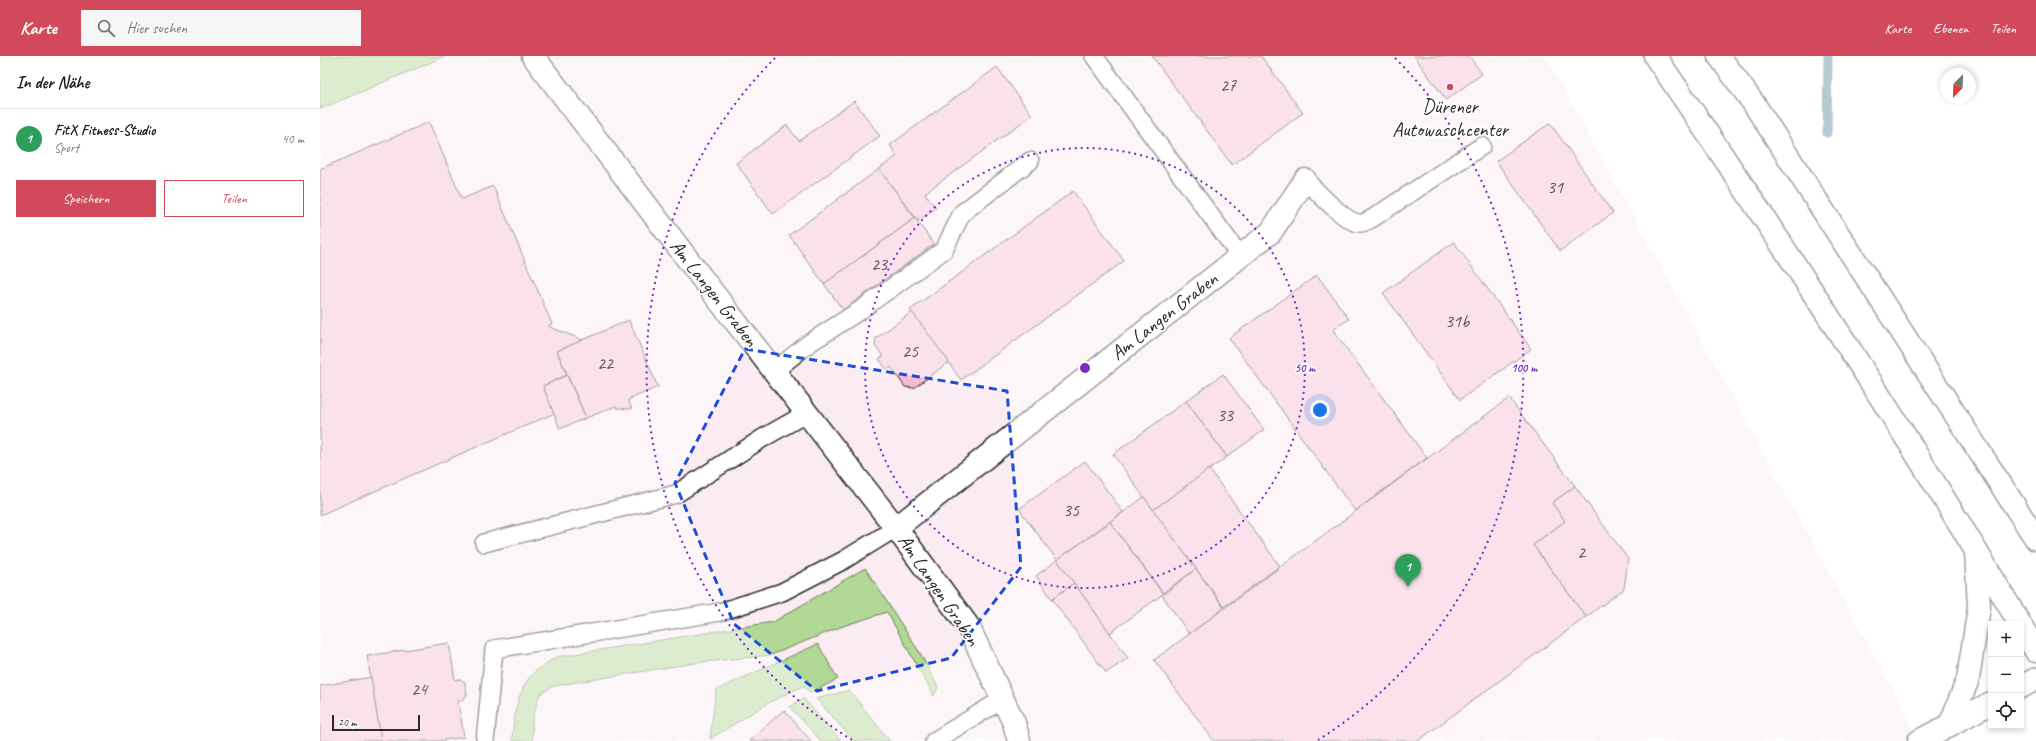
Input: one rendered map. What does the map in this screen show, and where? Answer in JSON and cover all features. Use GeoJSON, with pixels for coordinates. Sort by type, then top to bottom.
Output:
{"type":"FeatureCollection","features":[{"type":"Feature","properties":{"kind":"street","name":"Am Langen Graben"},"geometry":{"type":"LineString","coordinates":[[533,56],[896,528],[968,626],[1014,723],[1019,741]]}},
{"type":"Feature","properties":{"kind":"street"},"geometry":{"type":"LineString","coordinates":[[1655,56],[1774,232],[1894,416],[1976,549],[2018,621]]}},
{"type":"Feature","properties":{"kind":"street"},"geometry":{"type":"LineString","coordinates":[[1719,56],[1758,110],[2036,539]]}},
{"type":"Feature","properties":{"kind":"street","name":"Am Langen Graben"},"geometry":{"type":"LineString","coordinates":[[896,528],[1271,232],[1306,180]]}},
{"type":"Feature","properties":{"kind":"street"},"geometry":{"type":"LineString","coordinates":[[1950,733],[1968,679],[1979,607],[1976,549]]}},
{"type":"Feature","properties":{"kind":"street"},"geometry":{"type":"LineString","coordinates":[[2024,632],[2036,651]]}},
{"type":"Feature","properties":{"kind":"street"},"geometry":{"type":"LineString","coordinates":[[2024,685],[2036,679]]}},
{"type":"Feature","properties":{"kind":"street"},"geometry":{"type":"LineString","coordinates":[[1924,739],[1950,733],[1988,705]]}},
{"type":"Feature","properties":{"kind":"lane"},"geometry":{"type":"LineString","coordinates":[[1094,56],[1240,256]]}},
{"type":"Feature","properties":{"kind":"lane"},"geometry":{"type":"LineString","coordinates":[[1306,180],[1345,217],[1355,222],[1362,223],[1373,218],[1482,146]]}},
{"type":"Feature","properties":{"kind":"lane"},"geometry":{"type":"LineString","coordinates":[[774,370],[808,344],[862,309],[944,250],[962,213],[1030,161]]}},
{"type":"Feature","properties":{"kind":"lane"},"geometry":{"type":"LineString","coordinates":[[484,543],[676,494],[763,438],[807,413]]}},
{"type":"Feature","properties":{"kind":"lane"},"geometry":{"type":"LineString","coordinates":[[485,741],[494,649],[720,612],[782,592],[844,560],[896,528]]}},
{"type":"Feature","properties":{"kind":"lane"},"geometry":{"type":"LineString","coordinates":[[934,741],[1003,699]]}},
{"type":"Feature","properties":{"kind":"highlighted area"},"geometry":{"type":"Polygon","coordinates":[[[745,349],[1007,391],[1021,567],[951,658],[817,691],[734,624],[675,483],[745,349]]]}},
{"type":"Feature","properties":{"kind":"shaded area"},"geometry":{"type":"Polygon","coordinates":[[[320,56],[1543,56],[1549,62],[1921,741],[320,741],[320,56]]]}},
{"type":"Feature","properties":{"kind":"green space"},"geometry":{"type":"Polygon","coordinates":[[[320,56],[446,56],[320,109],[320,56]]]}},
{"type":"Feature","properties":{"kind":"green space"},"geometry":{"type":"Polygon","coordinates":[[[865,568],[920,653],[938,687],[934,696],[887,612],[843,626],[771,655],[695,663],[553,686],[539,695],[532,722],[532,741],[512,741],[515,712],[521,692],[531,675],[556,657],[773,622],[865,568]]]}},
{"type":"Feature","properties":{"kind":"green space"},"geometry":{"type":"Polygon","coordinates":[[[818,644],[838,679],[810,693],[803,686],[768,703],[710,739],[716,690],[818,644]]]}},
{"type":"Feature","properties":{"kind":"green space"},"geometry":{"type":"Polygon","coordinates":[[[849,690],[890,741],[854,741],[816,699],[849,690]]]}},
{"type":"Feature","properties":{"kind":"green space"},"geometry":{"type":"Polygon","coordinates":[[[803,698],[841,741],[821,741],[790,707],[803,698]]]}},
{"type":"Feature","properties":{"kind":"building"},"geometry":{"type":"Polygon","coordinates":[[[1152,56],[1261,56],[1303,113],[1232,165],[1152,56]]]}},
{"type":"Feature","properties":{"kind":"building","name":"Dürener Autowaschcenter"},"geometry":{"type":"Polygon","coordinates":[[[1414,56],[1469,56],[1482,74],[1446,100],[1414,56]]]}},
{"type":"Feature","properties":{"kind":"building"},"geometry":{"type":"Polygon","coordinates":[[[997,67],[1032,115],[925,193],[936,208],[918,221],[879,169],[897,156],[890,145],[997,67]]]}},
{"type":"Feature","properties":{"kind":"building"},"geometry":{"type":"Polygon","coordinates":[[[854,101],[880,136],[773,214],[736,163],[787,125],[799,141],[854,101]]]}},
{"type":"Feature","properties":{"kind":"building"},"geometry":{"type":"Polygon","coordinates":[[[429,122],[462,199],[493,186],[552,324],[549,325],[550,327],[583,340],[557,351],[567,375],[543,386],[555,413],[320,515],[320,169],[429,122]]]}},
{"type":"Feature","properties":{"kind":"building"},"geometry":{"type":"Polygon","coordinates":[[[1550,123],[1613,213],[1560,251],[1496,161],[1550,123]]]}},
{"type":"Feature","properties":{"kind":"building"},"geometry":{"type":"Polygon","coordinates":[[[879,169],[915,218],[824,284],[789,235],[879,169]]]}},
{"type":"Feature","properties":{"kind":"building"},"geometry":{"type":"Polygon","coordinates":[[[1073,191],[1124,261],[961,380],[910,310],[1073,191]]]}},
{"type":"Feature","properties":{"kind":"building"},"geometry":{"type":"Polygon","coordinates":[[[915,218],[934,244],[843,310],[824,284],[915,218]]]}},
{"type":"Feature","properties":{"kind":"building"},"geometry":{"type":"Polygon","coordinates":[[[1454,242],[1531,349],[1460,400],[1383,293],[1454,242]]]}},
{"type":"Feature","properties":{"kind":"building"},"geometry":{"type":"Polygon","coordinates":[[[1317,275],[1349,319],[1333,330],[1427,458],[1355,511],[1229,338],[1317,275]]]}},
{"type":"Feature","properties":{"kind":"building"},"geometry":{"type":"Polygon","coordinates":[[[912,312],[949,362],[914,388],[905,387],[891,367],[887,370],[879,359],[883,356],[875,346],[876,338],[912,312]]]}},
{"type":"Feature","properties":{"kind":"building"},"geometry":{"type":"Polygon","coordinates":[[[629,320],[658,387],[628,400],[632,409],[617,408],[616,406],[586,418],[557,351],[629,320]]]}},
{"type":"Feature","properties":{"kind":"building"},"geometry":{"type":"Polygon","coordinates":[[[1223,374],[1264,430],[1227,457],[1186,401],[1223,374]]]}},
{"type":"Feature","properties":{"kind":"building"},"geometry":{"type":"Polygon","coordinates":[[[567,375],[586,418],[560,429],[543,386],[567,375]]]}},
{"type":"Feature","properties":{"kind":"building"},"geometry":{"type":"Polygon","coordinates":[[[1509,398],[1575,486],[1552,503],[1565,521],[1533,545],[1586,617],[1418,741],[1214,741],[1154,660],[1509,398]]]}},
{"type":"Feature","properties":{"kind":"building"},"geometry":{"type":"Polygon","coordinates":[[[1186,401],[1227,457],[1153,510],[1113,454],[1186,401]]]}},
{"type":"Feature","properties":{"kind":"building"},"geometry":{"type":"Polygon","coordinates":[[[1085,461],[1123,512],[1057,560],[1019,509],[1085,461]]]}},
{"type":"Feature","properties":{"kind":"building"},"geometry":{"type":"Polygon","coordinates":[[[1209,469],[1280,566],[1224,607],[1153,510],[1209,469]]]}},
{"type":"Feature","properties":{"kind":"building"},"geometry":{"type":"Polygon","coordinates":[[[1575,486],[1628,559],[1624,589],[1586,617],[1533,545],[1565,521],[1552,503],[1575,486]]]}},
{"type":"Feature","properties":{"kind":"building"},"geometry":{"type":"Polygon","coordinates":[[[1144,497],[1196,569],[1163,593],[1110,522],[1144,497]]]}},
{"type":"Feature","properties":{"kind":"building"},"geometry":{"type":"Polygon","coordinates":[[[1110,522],[1163,594],[1110,633],[1057,560],[1110,522]]]}},
{"type":"Feature","properties":{"kind":"building"},"geometry":{"type":"Polygon","coordinates":[[[1057,560],[1074,583],[1052,599],[1036,576],[1057,560]]]}},
{"type":"Feature","properties":{"kind":"building"},"geometry":{"type":"Polygon","coordinates":[[[1196,569],[1224,608],[1189,634],[1162,595],[1196,569]]]}},
{"type":"Feature","properties":{"kind":"building"},"geometry":{"type":"Polygon","coordinates":[[[1074,583],[1128,658],[1106,673],[1052,599],[1074,583]]]}},
{"type":"Feature","properties":{"kind":"building"},"geometry":{"type":"Polygon","coordinates":[[[449,643],[455,680],[460,679],[465,682],[467,695],[463,700],[458,701],[464,737],[438,741],[381,741],[367,656],[449,643]]]}},
{"type":"Feature","properties":{"kind":"building"},"geometry":{"type":"Polygon","coordinates":[[[371,677],[381,741],[320,741],[320,686],[371,677]]]}},
{"type":"Feature","properties":{"kind":"building"},"geometry":{"type":"Polygon","coordinates":[[[784,710],[811,741],[749,741],[778,715],[784,710]]]}},
{"type":"Feature","properties":{"kind":"waterway"},"geometry":{"type":"LineString","coordinates":[[1827,133],[1828,56]]}},
{"type":"Feature","properties":{"kind":"place","name":"Dürener Autowaschcenter"},"geometry":{"type":"Point","coordinates":[1450,87]}},
{"type":"Feature","properties":{"kind":"place","name":"FitX Fitness-Studio"},"geometry":{"type":"Point","coordinates":[1408,587]}}]}
